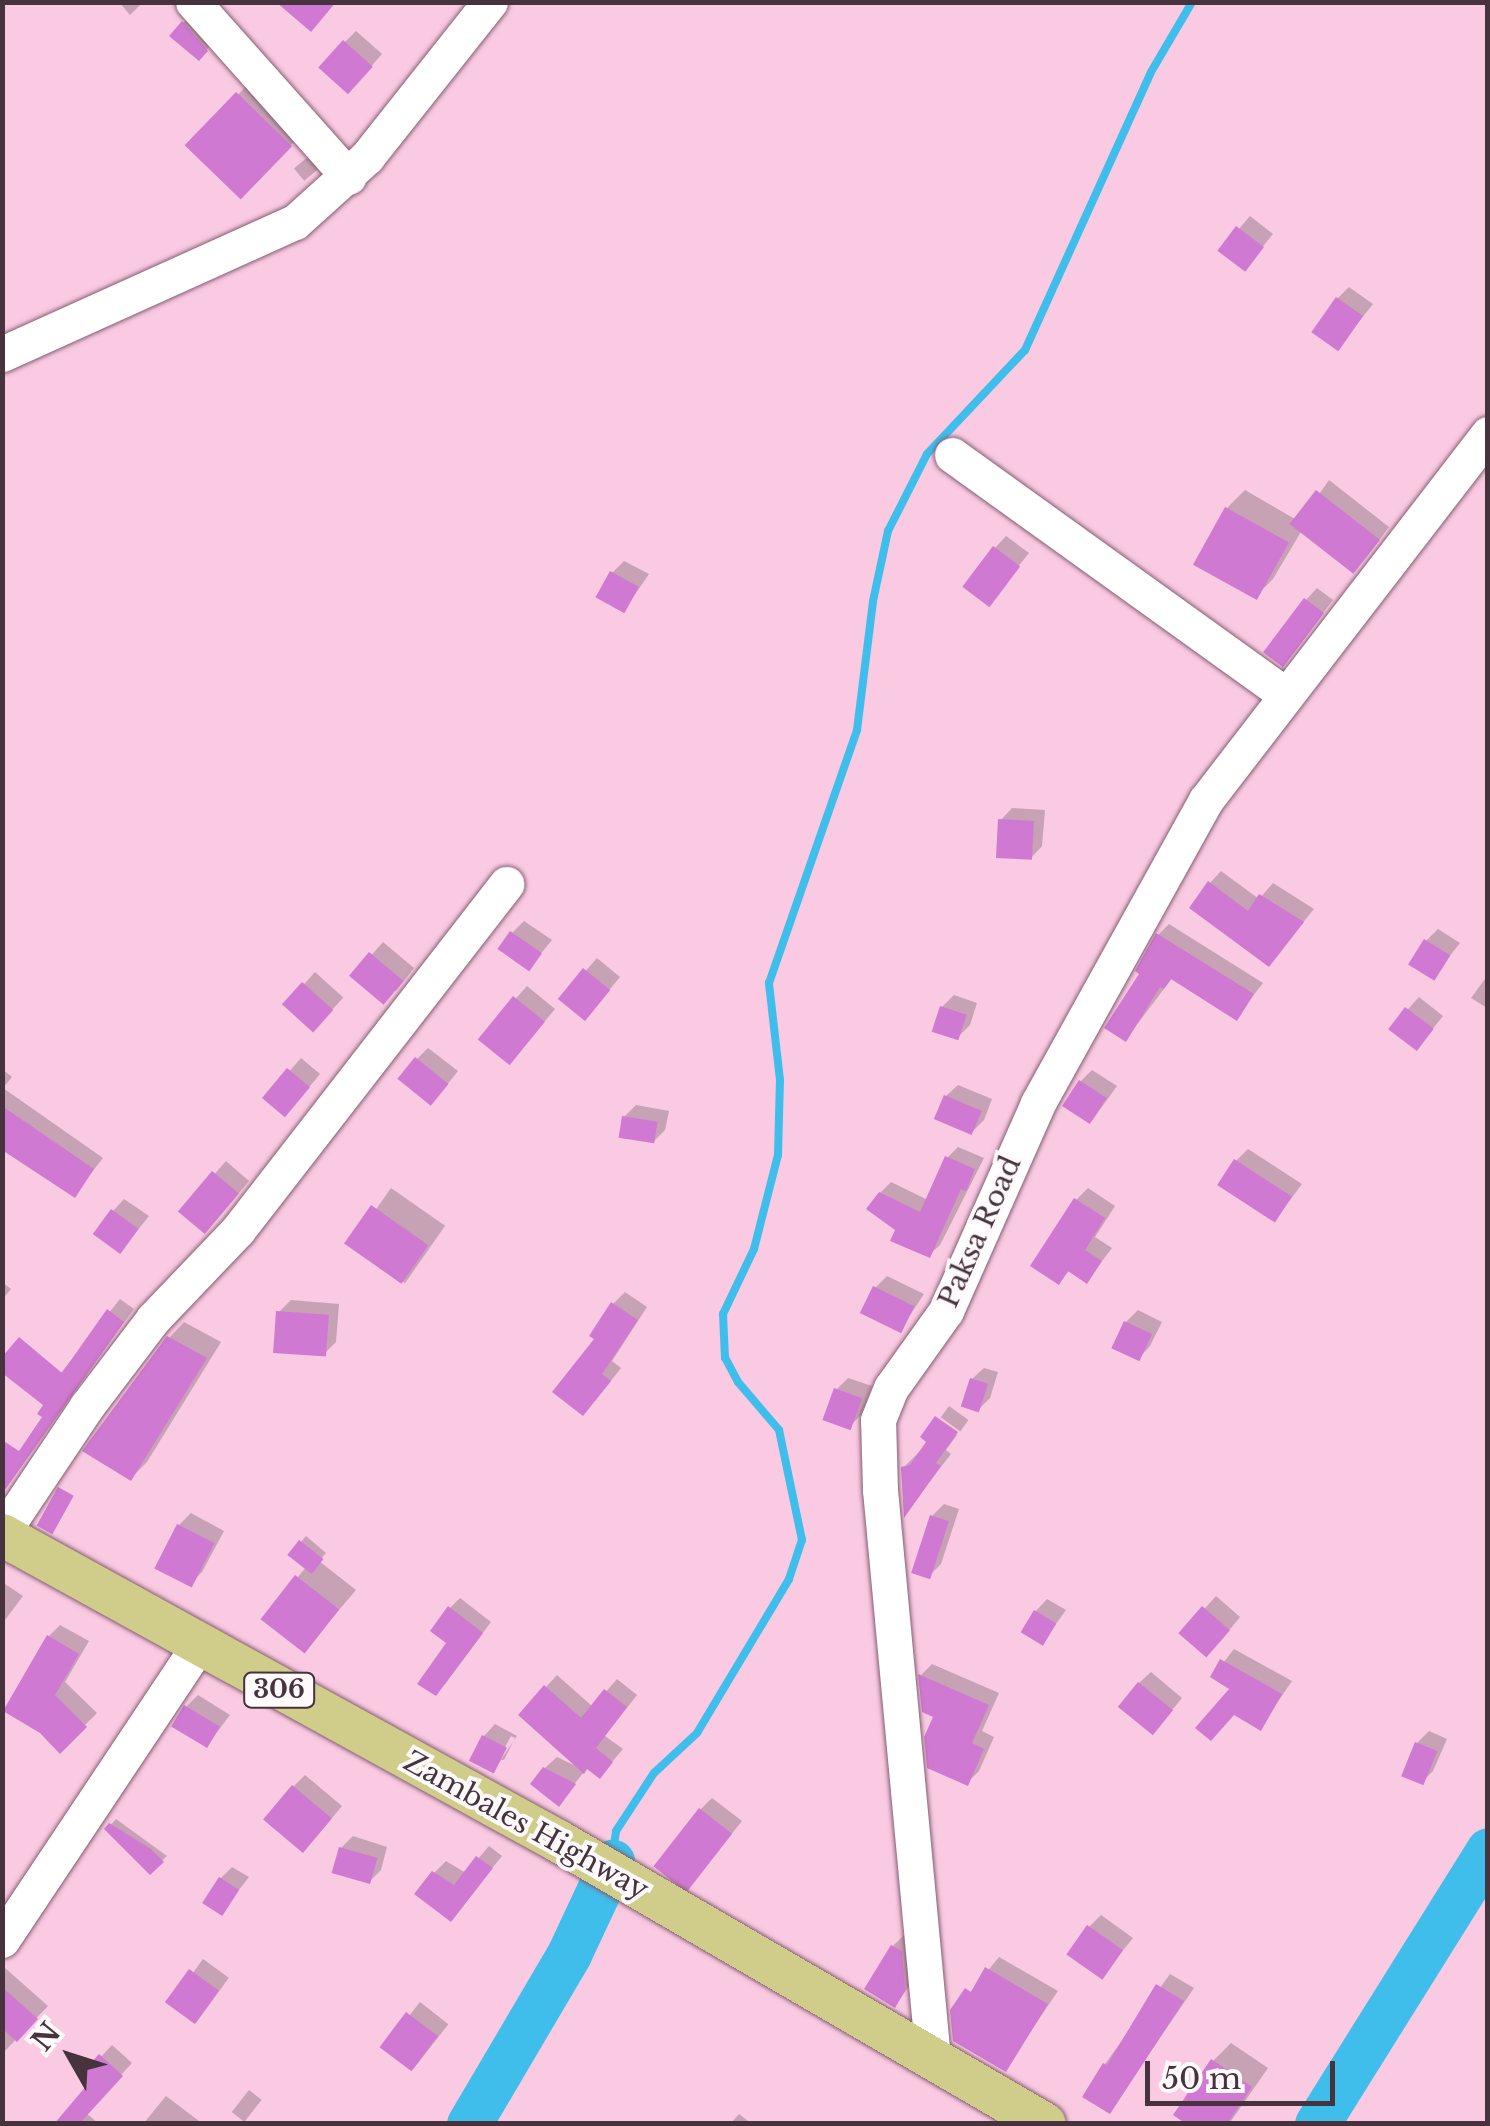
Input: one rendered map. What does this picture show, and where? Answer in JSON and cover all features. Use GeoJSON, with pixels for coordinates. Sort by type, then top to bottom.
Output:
{"type":"FeatureCollection","features":[{"type":"Feature","properties":{"kind":"main road","name":"Zambales Highway"},"geometry":{"type":"LineString","coordinates":[[2,1534],[198,1646],[558,1841],[1045,2124]]}},
{"type":"Feature","properties":{"kind":"street"},"geometry":{"type":"LineString","coordinates":[[193,2],[349,177]]}},
{"type":"Feature","properties":{"kind":"street"},"geometry":{"type":"LineString","coordinates":[[2,354],[295,222],[349,177],[490,2]]}},
{"type":"Feature","properties":{"kind":"street","name":"Paksa Road"},"geometry":{"type":"LineString","coordinates":[[932,2059],[880,1490],[878,1420],[891,1388],[946,1311],[1038,1103],[1206,800],[1284,694],[1483,444]]}},
{"type":"Feature","properties":{"kind":"street"},"geometry":{"type":"LineString","coordinates":[[952,455],[1284,694]]}},
{"type":"Feature","properties":{"kind":"street"},"geometry":{"type":"LineString","coordinates":[[2,1534],[87,1406],[153,1318],[238,1230],[506,884]]}},
{"type":"Feature","properties":{"kind":"street"},"geometry":{"type":"LineString","coordinates":[[2,1940],[198,1646]]}},
{"type":"Feature","properties":{"kind":"building"},"geometry":{"type":"Polygon","coordinates":[[[276,2],[336,2],[311,32],[276,2]]]}},
{"type":"Feature","properties":{"kind":"building"},"geometry":{"type":"Polygon","coordinates":[[[182,21],[208,51],[199,61],[169,36],[182,21]]]}},
{"type":"Feature","properties":{"kind":"building"},"geometry":{"type":"Polygon","coordinates":[[[343,40],[373,67],[348,94],[318,67],[343,40]]]}},
{"type":"Feature","properties":{"kind":"building"},"geometry":{"type":"Polygon","coordinates":[[[236,92],[292,146],[241,199],[185,145],[236,92]]]}},
{"type":"Feature","properties":{"kind":"building"},"geometry":{"type":"Polygon","coordinates":[[[1236,226],[1264,247],[1245,272],[1217,251],[1236,226]]]}},
{"type":"Feature","properties":{"kind":"building"},"geometry":{"type":"Polygon","coordinates":[[[1336,297],[1363,316],[1338,351],[1311,332],[1336,297]]]}},
{"type":"Feature","properties":{"kind":"building"},"geometry":{"type":"Polygon","coordinates":[[[1316,490],[1380,540],[1353,574],[1290,524],[1316,490]]]}},
{"type":"Feature","properties":{"kind":"building"},"geometry":{"type":"Polygon","coordinates":[[[1225,507],[1289,542],[1257,600],[1193,565],[1225,507]]]}},
{"type":"Feature","properties":{"kind":"building"},"geometry":{"type":"Polygon","coordinates":[[[993,546],[1020,566],[989,607],[962,587],[993,546]]]}},
{"type":"Feature","properties":{"kind":"building"},"geometry":{"type":"Polygon","coordinates":[[[610,571],[639,587],[624,613],[595,597],[610,571]]]}},
{"type":"Feature","properties":{"kind":"building"},"geometry":{"type":"Polygon","coordinates":[[[1304,598],[1324,613],[1283,667],[1263,652],[1304,598]]]}},
{"type":"Feature","properties":{"kind":"building"},"geometry":{"type":"Polygon","coordinates":[[[998,819],[1034,821],[1032,860],[996,858],[998,819]]]}},
{"type":"Feature","properties":{"kind":"building"},"geometry":{"type":"Polygon","coordinates":[[[1208,881],[1248,911],[1259,894],[1304,922],[1269,967],[1189,908],[1208,881]]]}},
{"type":"Feature","properties":{"kind":"building"},"geometry":{"type":"Polygon","coordinates":[[[510,931],[542,953],[529,971],[497,949],[510,931]]]}},
{"type":"Feature","properties":{"kind":"building"},"geometry":{"type":"Polygon","coordinates":[[[1156,933],[1254,994],[1237,1021],[1171,979],[1164,989],[1160,987],[1126,1042],[1104,1028],[1139,974],[1135,971],[1156,933]]]}},
{"type":"Feature","properties":{"kind":"building"},"geometry":{"type":"Polygon","coordinates":[[[1424,939],[1450,955],[1434,981],[1408,964],[1424,939]]]}},
{"type":"Feature","properties":{"kind":"building"},"geometry":{"type":"Polygon","coordinates":[[[369,952],[403,981],[384,1005],[349,976],[369,952]]]}},
{"type":"Feature","properties":{"kind":"building"},"geometry":{"type":"Polygon","coordinates":[[[583,968],[610,990],[585,1021],[558,999],[583,968]]]}},
{"type":"Feature","properties":{"kind":"building"},"geometry":{"type":"Polygon","coordinates":[[[302,982],[333,1010],[313,1032],[282,1004],[302,982]]]}},
{"type":"Feature","properties":{"kind":"building"},"geometry":{"type":"Polygon","coordinates":[[[513,996],[545,1022],[510,1065],[478,1040],[513,996]]]}},
{"type":"Feature","properties":{"kind":"building"},"geometry":{"type":"Polygon","coordinates":[[[940,1006],[967,1015],[958,1040],[932,1032],[940,1006]]]}},
{"type":"Feature","properties":{"kind":"building"},"geometry":{"type":"Polygon","coordinates":[[[1405,1007],[1434,1029],[1417,1051],[1388,1029],[1405,1007]]]}},
{"type":"Feature","properties":{"kind":"building"},"geometry":{"type":"Polygon","coordinates":[[[415,1057],[448,1084],[431,1106],[397,1079],[415,1057]]]}},
{"type":"Feature","properties":{"kind":"building"},"geometry":{"type":"Polygon","coordinates":[[[287,1068],[310,1087],[285,1117],[262,1098],[287,1068]]]}},
{"type":"Feature","properties":{"kind":"building"},"geometry":{"type":"Polygon","coordinates":[[[1079,1080],[1107,1098],[1090,1124],[1062,1106],[1079,1080]]]}},
{"type":"Feature","properties":{"kind":"building"},"geometry":{"type":"Polygon","coordinates":[[[944,1095],[982,1111],[972,1135],[934,1119],[944,1095]]]}},
{"type":"Feature","properties":{"kind":"building"},"geometry":{"type":"Polygon","coordinates":[[[2,1106],[94,1169],[75,1198],[2,1150],[2,1106]]]}},
{"type":"Feature","properties":{"kind":"building"},"geometry":{"type":"Polygon","coordinates":[[[622,1116],[658,1122],[654,1143],[619,1138],[622,1116]]]}},
{"type":"Feature","properties":{"kind":"building"},"geometry":{"type":"Polygon","coordinates":[[[945,1156],[975,1169],[966,1191],[961,1189],[930,1258],[890,1241],[895,1230],[866,1209],[879,1192],[920,1212],[945,1156]]]}},
{"type":"Feature","properties":{"kind":"building"},"geometry":{"type":"Polygon","coordinates":[[[1234,1159],[1292,1197],[1275,1223],[1217,1185],[1234,1159]]]}},
{"type":"Feature","properties":{"kind":"building"},"geometry":{"type":"Polygon","coordinates":[[[212,1171],[239,1193],[205,1234],[178,1212],[212,1171]]]}},
{"type":"Feature","properties":{"kind":"building"},"geometry":{"type":"Polygon","coordinates":[[[1074,1198],[1105,1218],[1085,1250],[1102,1261],[1087,1284],[1068,1271],[1059,1285],[1030,1266],[1074,1198]]]}},
{"type":"Feature","properties":{"kind":"building"},"geometry":{"type":"Polygon","coordinates":[[[371,1205],[428,1245],[401,1284],[344,1244],[371,1205]]]}},
{"type":"Feature","properties":{"kind":"building"},"geometry":{"type":"Polygon","coordinates":[[[111,1209],[139,1229],[120,1254],[93,1234],[111,1209]]]}},
{"type":"Feature","properties":{"kind":"building"},"geometry":{"type":"Polygon","coordinates":[[[873,1286],[914,1306],[901,1333],[860,1313],[873,1286]]]}},
{"type":"Feature","properties":{"kind":"building"},"geometry":{"type":"Polygon","coordinates":[[[611,1302],[638,1320],[602,1374],[611,1381],[583,1416],[552,1392],[594,1339],[589,1336],[611,1302]]]}},
{"type":"Feature","properties":{"kind":"building"},"geometry":{"type":"Polygon","coordinates":[[[107,1309],[124,1322],[2,1494],[2,1440],[19,1451],[42,1417],[37,1414],[43,1405],[2,1373],[2,1357],[19,1337],[62,1373],[107,1309]]]}},
{"type":"Feature","properties":{"kind":"building"},"geometry":{"type":"Polygon","coordinates":[[[276,1311],[329,1315],[326,1357],[273,1353],[276,1311]]]}},
{"type":"Feature","properties":{"kind":"building"},"geometry":{"type":"Polygon","coordinates":[[[1124,1321],[1152,1334],[1139,1361],[1111,1348],[1124,1321]]]}},
{"type":"Feature","properties":{"kind":"building"},"geometry":{"type":"Polygon","coordinates":[[[167,1336],[207,1358],[131,1481],[82,1451],[167,1336]]]}},
{"type":"Feature","properties":{"kind":"building"},"geometry":{"type":"Polygon","coordinates":[[[970,1378],[988,1384],[979,1412],[961,1407],[970,1378]]]}},
{"type":"Feature","properties":{"kind":"building"},"geometry":{"type":"Polygon","coordinates":[[[834,1388],[862,1398],[851,1430],[822,1420],[834,1388]]]}},
{"type":"Feature","properties":{"kind":"building"},"geometry":{"type":"Polygon","coordinates":[[[935,1416],[958,1432],[936,1463],[941,1466],[904,1518],[901,1467],[910,1465],[926,1442],[920,1437],[935,1416]]]}},
{"type":"Feature","properties":{"kind":"building"},"geometry":{"type":"Polygon","coordinates":[[[58,1487],[74,1496],[52,1534],[37,1525],[58,1487]]]}},
{"type":"Feature","properties":{"kind":"building"},"geometry":{"type":"Polygon","coordinates":[[[930,1515],[949,1521],[930,1579],[911,1573],[930,1515]]]}},
{"type":"Feature","properties":{"kind":"building"},"geometry":{"type":"Polygon","coordinates":[[[177,1524],[214,1543],[192,1588],[154,1569],[177,1524]]]}},
{"type":"Feature","properties":{"kind":"building"},"geometry":{"type":"Polygon","coordinates":[[[299,1540],[323,1559],[312,1574],[287,1555],[299,1540]]]}},
{"type":"Feature","properties":{"kind":"building"},"geometry":{"type":"Polygon","coordinates":[[[295,1575],[339,1609],[305,1654],[261,1619],[295,1575]]]}},
{"type":"Feature","properties":{"kind":"building"},"geometry":{"type":"Polygon","coordinates":[[[448,1606],[483,1633],[436,1696],[417,1684],[446,1643],[430,1631],[448,1606]]]}},
{"type":"Feature","properties":{"kind":"building"},"geometry":{"type":"Polygon","coordinates":[[[1202,1606],[1230,1630],[1206,1657],[1178,1633],[1202,1606]]]}},
{"type":"Feature","properties":{"kind":"building"},"geometry":{"type":"Polygon","coordinates":[[[1034,1610],[1056,1623],[1043,1646],[1021,1632],[1034,1610]]]}},
{"type":"Feature","properties":{"kind":"building"},"geometry":{"type":"Polygon","coordinates":[[[47,1635],[79,1654],[55,1695],[87,1727],[60,1754],[40,1733],[3,1711],[47,1635]]]}},
{"type":"Feature","properties":{"kind":"building"},"geometry":{"type":"Polygon","coordinates":[[[1220,1659],[1282,1694],[1261,1731],[1234,1715],[1211,1741],[1195,1728],[1229,1689],[1210,1677],[1220,1659]]]}},
{"type":"Feature","properties":{"kind":"building"},"geometry":{"type":"Polygon","coordinates":[[[918,1674],[989,1705],[972,1743],[984,1749],[968,1786],[927,1768],[924,1737],[933,1717],[922,1712],[918,1674]]]}},
{"type":"Feature","properties":{"kind":"building"},"geometry":{"type":"Polygon","coordinates":[[[1138,1682],[1173,1710],[1153,1735],[1118,1707],[1138,1682]]]}},
{"type":"Feature","properties":{"kind":"building"},"geometry":{"type":"Polygon","coordinates":[[[544,1685],[581,1718],[604,1689],[627,1707],[596,1748],[613,1762],[600,1779],[587,1769],[584,1774],[518,1715],[544,1685]]]}},
{"type":"Feature","properties":{"kind":"building"},"geometry":{"type":"Polygon","coordinates":[[[184,1705],[220,1727],[207,1748],[171,1726],[184,1705]]]}},
{"type":"Feature","properties":{"kind":"building"},"geometry":{"type":"Polygon","coordinates":[[[482,1735],[507,1748],[494,1774],[469,1761],[482,1735]]]}},
{"type":"Feature","properties":{"kind":"building"},"geometry":{"type":"Polygon","coordinates":[[[1415,1742],[1437,1751],[1423,1785],[1401,1776],[1415,1742]]]}},
{"type":"Feature","properties":{"kind":"building"},"geometry":{"type":"Polygon","coordinates":[[[543,1767],[576,1784],[559,1807],[530,1784],[543,1767]]]}},
{"type":"Feature","properties":{"kind":"building"},"geometry":{"type":"Polygon","coordinates":[[[292,1785],[332,1818],[303,1853],[263,1819],[292,1785]]]}},
{"type":"Feature","properties":{"kind":"building"},"geometry":{"type":"Polygon","coordinates":[[[699,1808],[732,1834],[687,1892],[653,1866],[699,1808]]]}},
{"type":"Feature","properties":{"kind":"building"},"geometry":{"type":"Polygon","coordinates":[[[109,1823],[151,1849],[164,1862],[150,1875],[104,1829],[109,1823]]]}},
{"type":"Feature","properties":{"kind":"building"},"geometry":{"type":"Polygon","coordinates":[[[339,1847],[377,1858],[370,1884],[332,1873],[339,1847]]]}},
{"type":"Feature","properties":{"kind":"building"},"geometry":{"type":"Polygon","coordinates":[[[476,1856],[493,1868],[451,1922],[414,1894],[432,1871],[454,1885],[476,1856]]]}},
{"type":"Feature","properties":{"kind":"building"},"geometry":{"type":"Polygon","coordinates":[[[219,1877],[239,1890],[222,1916],[202,1903],[219,1877]]]}},
{"type":"Feature","properties":{"kind":"building"},"geometry":{"type":"Polygon","coordinates":[[[1087,1925],[1123,1950],[1102,1980],[1066,1954],[1087,1925]]]}},
{"type":"Feature","properties":{"kind":"building"},"geometry":{"type":"Polygon","coordinates":[[[891,1945],[902,1951],[905,1991],[895,2008],[864,1989],[891,1945]]]}},
{"type":"Feature","properties":{"kind":"building"},"geometry":{"type":"Polygon","coordinates":[[[985,1967],[1048,2004],[1006,2072],[953,2041],[950,2010],[965,1988],[971,1992],[985,1967]]]}},
{"type":"Feature","properties":{"kind":"building"},"geometry":{"type":"Polygon","coordinates":[[[189,1969],[219,1991],[195,2024],[165,2002],[189,1969]]]}},
{"type":"Feature","properties":{"kind":"building"},"geometry":{"type":"Polygon","coordinates":[[[1156,1984],[1184,2001],[1110,2114],[1082,2097],[1103,2063],[1107,2065],[1156,1984]]]}},
{"type":"Feature","properties":{"kind":"building"},"geometry":{"type":"Polygon","coordinates":[[[2,1987],[38,2019],[17,2042],[2,2028],[2,1987]]]}},
{"type":"Feature","properties":{"kind":"building"},"geometry":{"type":"Polygon","coordinates":[[[406,2012],[438,2036],[411,2071],[380,2047],[406,2012]]]}},
{"type":"Feature","properties":{"kind":"building"},"geometry":{"type":"Polygon","coordinates":[[[99,2054],[123,2076],[79,2124],[54,2124],[87,2085],[78,2077],[99,2054]]]}},
{"type":"Feature","properties":{"kind":"building"},"geometry":{"type":"Polygon","coordinates":[[[1211,2059],[1252,2087],[1227,2124],[1186,2124],[1173,2115],[1211,2059]]]}},
{"type":"Feature","properties":{"kind":"waterway"},"geometry":{"type":"LineString","coordinates":[[612,1857],[616,1831],[654,1773],[697,1733],[789,1579],[802,1540],[779,1430],[738,1382],[725,1358],[723,1314],[754,1249],[778,1155],[780,1080],[769,983],[857,730],[873,601],[888,531],[927,454],[1025,350],[1151,72],[1192,2]]}},
{"type":"Feature","properties":{"kind":"waterway"},"geometry":{"type":"LineString","coordinates":[[1317,2124],[1488,1850]]}},
{"type":"Feature","properties":{"kind":"waterway"},"geometry":{"type":"LineString","coordinates":[[469,2124],[569,1954],[612,1862]]}}]}
